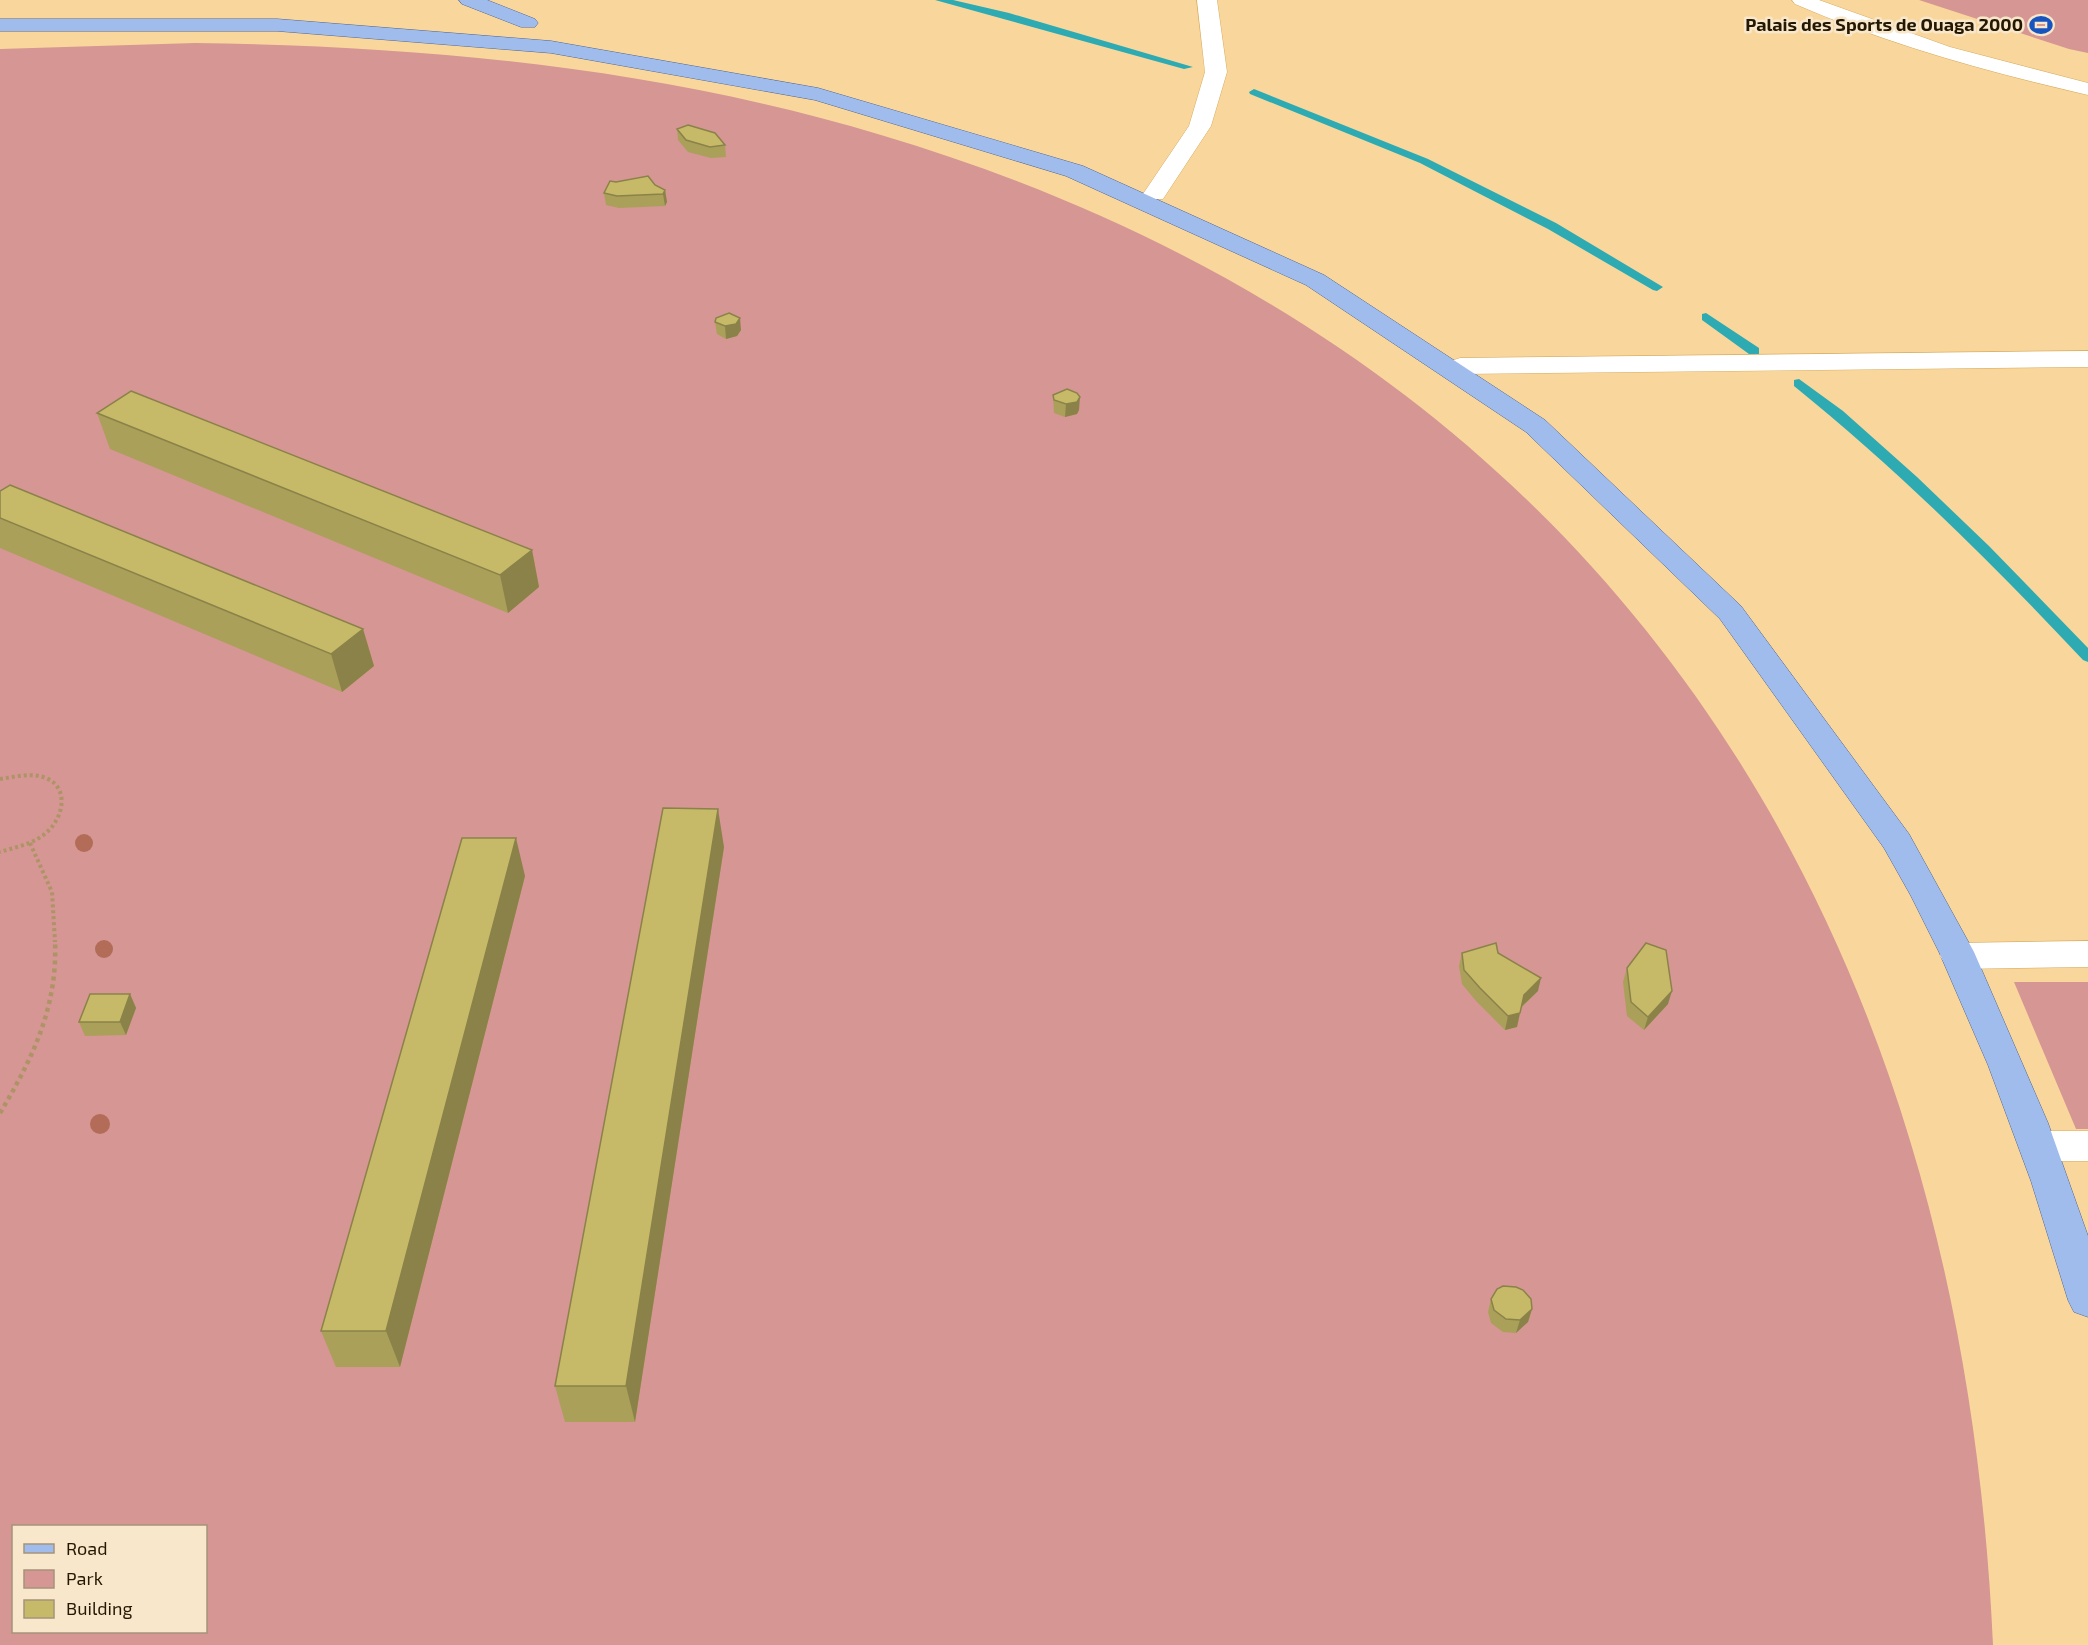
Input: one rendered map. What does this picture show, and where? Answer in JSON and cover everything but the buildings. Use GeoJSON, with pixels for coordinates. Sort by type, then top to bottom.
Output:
{"type":"FeatureCollection","features":[{"type":"Feature","properties":{"kind":"main road"},"geometry":{"type":"LineString","coordinates":[[469,0],[569,39]]}},
{"type":"Feature","properties":{"kind":"main road"},"geometry":{"type":"LineString","coordinates":[[0,25],[169,18],[312,20],[471,29],[569,39],[709,61],[868,96],[992,132],[1155,194],[1233,230],[1310,271],[1385,316],[1460,366],[1538,425],[1614,491],[1689,565],[1761,647],[1830,739],[1902,850],[1958,956],[1996,1038],[2039,1146],[2088,1300]]}},
{"type":"Feature","properties":{"kind":"street"},"geometry":{"type":"LineString","coordinates":[[1155,194],[1200,126],[1216,72],[1207,0]]}},
{"type":"Feature","properties":{"kind":"street"},"geometry":{"type":"LineString","coordinates":[[1802,0],[1863,25],[1929,46],[2088,89]]}},
{"type":"Feature","properties":{"kind":"street"},"geometry":{"type":"LineString","coordinates":[[1460,366],[2088,359]]}},
{"type":"Feature","properties":{"kind":"street"},"geometry":{"type":"LineString","coordinates":[[1958,956],[2088,954]]}},
{"type":"Feature","properties":{"kind":"street"},"geometry":{"type":"LineString","coordinates":[[2039,1146],[2088,1146]]}},
{"type":"Feature","properties":{"kind":"path"},"geometry":{"type":"LineString","coordinates":[[0,779],[24,775],[42,777],[55,784],[63,793],[64,806],[59,819],[48,832],[30,843],[0,852]]}},
{"type":"Feature","properties":{"kind":"path"},"geometry":{"type":"LineString","coordinates":[[0,1113],[30,1063],[51,998],[55,949],[52,892],[30,843]]}},
{"type":"Feature","properties":{"kind":"green space","name":"Palais des Sports de Ouaga 2000"},"geometry":{"type":"Polygon","coordinates":[[[1919,0],[2088,0],[2088,53],[2069,49],[1919,0]]]}},
{"type":"Feature","properties":{"kind":"green space"},"geometry":{"type":"Polygon","coordinates":[[[195,43],[369,49],[541,65],[627,77],[712,93],[797,112],[881,135],[1135,232],[1355,359],[1541,514],[1695,696],[1817,902],[1907,1130],[1965,1378],[1993,1645],[0,1645],[0,49],[195,43]]]}},
{"type":"Feature","properties":{"kind":"green space"},"geometry":{"type":"Polygon","coordinates":[[[2014,982],[2088,982],[2088,1129],[2076,1129],[2014,982]]]}},
{"type":"Feature","properties":{"kind":"waterway"},"geometry":{"type":"LineString","coordinates":[[940,0],[1005,15],[1188,67]]}},
{"type":"Feature","properties":{"kind":"waterway"},"geometry":{"type":"LineString","coordinates":[[1254,92],[1424,161],[1552,226],[1657,287]]}},
{"type":"Feature","properties":{"kind":"waterway"},"geometry":{"type":"LineString","coordinates":[[1706,317],[1754,351]]}},
{"type":"Feature","properties":{"kind":"waterway"},"geometry":{"type":"LineString","coordinates":[[1799,383],[1876,447],[1949,514],[2088,657]]}},
{"type":"Feature","properties":{"kind":"place","name":"Palais des Sports de Ouaga 2000"},"geometry":{"type":"Point","coordinates":[2041,25]}}]}
